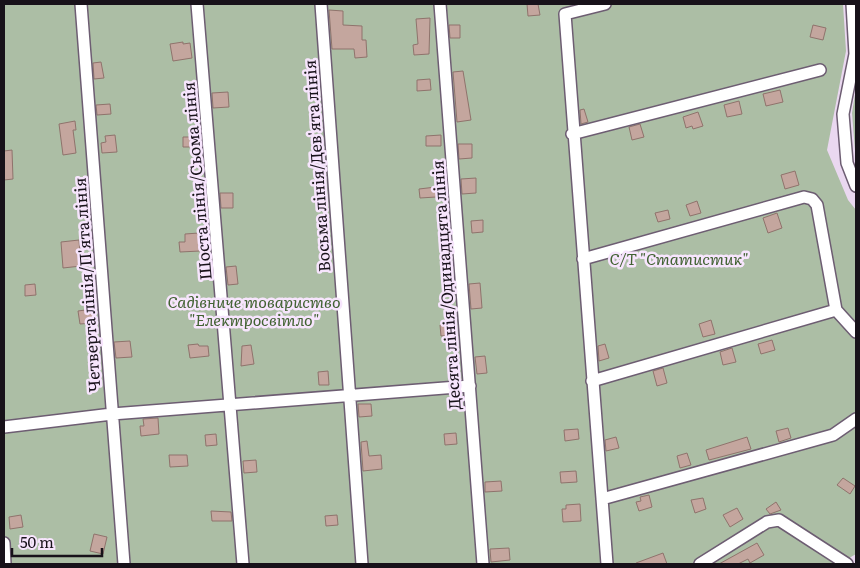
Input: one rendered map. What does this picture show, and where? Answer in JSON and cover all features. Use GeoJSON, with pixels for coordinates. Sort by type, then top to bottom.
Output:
{"type":"FeatureCollection","features":[{"type":"Feature","properties":{"kind":"street","name":"Четверта лінія/П'ята лінія"},"geometry":{"type":"LineString","coordinates":[[81,4],[124,564]]}},
{"type":"Feature","properties":{"kind":"street","name":"Шоста лінія/Сьома лінія"},"geometry":{"type":"LineString","coordinates":[[197,4],[243,564]]}},
{"type":"Feature","properties":{"kind":"street","name":"Восьма лінія/Дев'ята лінія"},"geometry":{"type":"LineString","coordinates":[[321,4],[362,564]]}},
{"type":"Feature","properties":{"kind":"street","name":"Десята лінія/Одинадцята лінія"},"geometry":{"type":"LineString","coordinates":[[440,4],[483,564]]}},
{"type":"Feature","properties":{"kind":"street"},"geometry":{"type":"LineString","coordinates":[[605,4],[565,14],[572,134],[607,564]]}},
{"type":"Feature","properties":{"kind":"street"},"geometry":{"type":"LineString","coordinates":[[852,4],[855,54],[843,114],[847,163],[856,186]]}},
{"type":"Feature","properties":{"kind":"street"},"geometry":{"type":"LineString","coordinates":[[572,134],[820,70]]}},
{"type":"Feature","properties":{"kind":"street"},"geometry":{"type":"LineString","coordinates":[[583,259],[804,196],[812,199],[817,205],[836,310],[856,332]]}},
{"type":"Feature","properties":{"kind":"street"},"geometry":{"type":"LineString","coordinates":[[592,381],[836,310]]}},
{"type":"Feature","properties":{"kind":"street"},"geometry":{"type":"LineString","coordinates":[[4,428],[112,414],[470,386]]}},
{"type":"Feature","properties":{"kind":"street"},"geometry":{"type":"LineString","coordinates":[[602,499],[833,435],[856,418]]}},
{"type":"Feature","properties":{"kind":"street"},"geometry":{"type":"LineString","coordinates":[[700,564],[767,522],[779,520],[848,564]]}},
{"type":"Feature","properties":{"kind":"street"},"geometry":{"type":"LineString","coordinates":[[4,543],[6,564]]}},
{"type":"Feature","properties":{"kind":"green space"},"geometry":{"type":"Polygon","coordinates":[[[4,4],[843,4],[846,51],[827,150],[848,200],[856,210],[856,554],[839,564],[4,564],[4,4]]]}},
{"type":"Feature","properties":{"kind":"green space"},"geometry":{"type":"Polygon","coordinates":[[[856,88],[856,163],[852,113],[856,88]]]}},
{"type":"Feature","properties":{"kind":"building"},"geometry":{"type":"Polygon","coordinates":[[[527,4],[538,4],[540,15],[528,16],[527,4]]]}},
{"type":"Feature","properties":{"kind":"building"},"geometry":{"type":"Polygon","coordinates":[[[329,10],[343,11],[343,25],[362,26],[362,40],[366,40],[367,57],[355,58],[354,49],[332,49],[329,10]]]}},
{"type":"Feature","properties":{"kind":"building"},"geometry":{"type":"Polygon","coordinates":[[[430,18],[429,54],[414,55],[413,45],[418,44],[416,19],[430,18]]]}},
{"type":"Feature","properties":{"kind":"building"},"geometry":{"type":"Polygon","coordinates":[[[449,25],[460,25],[460,38],[450,38],[449,25]]]}},
{"type":"Feature","properties":{"kind":"building"},"geometry":{"type":"Polygon","coordinates":[[[813,25],[826,28],[823,40],[810,37],[813,25]]]}},
{"type":"Feature","properties":{"kind":"building"},"geometry":{"type":"Polygon","coordinates":[[[183,42],[183,44],[190,43],[192,58],[173,61],[170,44],[183,42]]]}},
{"type":"Feature","properties":{"kind":"building"},"geometry":{"type":"Polygon","coordinates":[[[101,62],[104,78],[94,79],[93,63],[101,62]]]}},
{"type":"Feature","properties":{"kind":"building"},"geometry":{"type":"Polygon","coordinates":[[[463,71],[471,120],[457,122],[453,72],[463,71]]]}},
{"type":"Feature","properties":{"kind":"building"},"geometry":{"type":"Polygon","coordinates":[[[430,79],[431,90],[417,91],[417,80],[430,79]]]}},
{"type":"Feature","properties":{"kind":"building"},"geometry":{"type":"Polygon","coordinates":[[[780,90],[783,102],[766,106],[763,94],[780,90]]]}},
{"type":"Feature","properties":{"kind":"building"},"geometry":{"type":"Polygon","coordinates":[[[228,92],[229,107],[213,108],[212,93],[228,92]]]}},
{"type":"Feature","properties":{"kind":"building"},"geometry":{"type":"Polygon","coordinates":[[[739,101],[742,114],[727,117],[724,105],[739,101]]]}},
{"type":"Feature","properties":{"kind":"building"},"geometry":{"type":"Polygon","coordinates":[[[110,104],[111,114],[97,115],[96,105],[110,104]]]}},
{"type":"Feature","properties":{"kind":"building"},"geometry":{"type":"Polygon","coordinates":[[[584,109],[588,122],[581,124],[580,110],[584,109]]]}},
{"type":"Feature","properties":{"kind":"building"},"geometry":{"type":"Polygon","coordinates":[[[698,112],[703,126],[693,129],[692,126],[686,128],[683,117],[698,112]]]}},
{"type":"Feature","properties":{"kind":"building"},"geometry":{"type":"Polygon","coordinates":[[[75,121],[76,130],[73,130],[76,153],[63,155],[59,124],[75,121]]]}},
{"type":"Feature","properties":{"kind":"building"},"geometry":{"type":"Polygon","coordinates":[[[640,124],[644,137],[632,140],[629,127],[640,124]]]}},
{"type":"Feature","properties":{"kind":"building"},"geometry":{"type":"Polygon","coordinates":[[[115,135],[117,152],[102,153],[101,143],[106,142],[105,136],[115,135]]]}},
{"type":"Feature","properties":{"kind":"building"},"geometry":{"type":"Polygon","coordinates":[[[441,135],[441,146],[426,146],[426,136],[441,135]]]}},
{"type":"Feature","properties":{"kind":"building"},"geometry":{"type":"Polygon","coordinates":[[[183,137],[195,137],[196,147],[183,147],[183,137]]]}},
{"type":"Feature","properties":{"kind":"building"},"geometry":{"type":"Polygon","coordinates":[[[458,144],[472,144],[472,158],[459,159],[458,144]]]}},
{"type":"Feature","properties":{"kind":"building"},"geometry":{"type":"Polygon","coordinates":[[[12,150],[13,179],[4,180],[4,151],[12,150]]]}},
{"type":"Feature","properties":{"kind":"building"},"geometry":{"type":"Polygon","coordinates":[[[795,171],[799,185],[785,189],[781,175],[795,171]]]}},
{"type":"Feature","properties":{"kind":"building"},"geometry":{"type":"Polygon","coordinates":[[[476,178],[476,193],[462,194],[461,179],[476,178]]]}},
{"type":"Feature","properties":{"kind":"building"},"geometry":{"type":"Polygon","coordinates":[[[436,187],[436,197],[420,198],[419,189],[436,187]]]}},
{"type":"Feature","properties":{"kind":"building"},"geometry":{"type":"Polygon","coordinates":[[[220,193],[233,193],[233,208],[221,208],[220,193]]]}},
{"type":"Feature","properties":{"kind":"building"},"geometry":{"type":"Polygon","coordinates":[[[697,201],[701,213],[690,216],[686,205],[697,201]]]}},
{"type":"Feature","properties":{"kind":"building"},"geometry":{"type":"Polygon","coordinates":[[[668,210],[670,219],[658,222],[655,213],[668,210]]]}},
{"type":"Feature","properties":{"kind":"building"},"geometry":{"type":"Polygon","coordinates":[[[777,213],[782,228],[768,233],[763,218],[777,213]]]}},
{"type":"Feature","properties":{"kind":"building"},"geometry":{"type":"Polygon","coordinates":[[[483,220],[483,232],[472,233],[471,221],[483,220]]]}},
{"type":"Feature","properties":{"kind":"building"},"geometry":{"type":"Polygon","coordinates":[[[199,233],[200,251],[180,252],[179,242],[185,242],[185,234],[199,233]]]}},
{"type":"Feature","properties":{"kind":"building"},"geometry":{"type":"Polygon","coordinates":[[[79,240],[81,266],[63,268],[61,242],[79,240]]]}},
{"type":"Feature","properties":{"kind":"building"},"geometry":{"type":"Polygon","coordinates":[[[236,266],[238,284],[228,285],[226,267],[236,266]]]}},
{"type":"Feature","properties":{"kind":"building"},"geometry":{"type":"Polygon","coordinates":[[[480,283],[482,308],[471,309],[469,284],[480,283]]]}},
{"type":"Feature","properties":{"kind":"building"},"geometry":{"type":"Polygon","coordinates":[[[35,284],[36,295],[25,296],[25,285],[35,284]]]}},
{"type":"Feature","properties":{"kind":"building"},"geometry":{"type":"Polygon","coordinates":[[[93,309],[94,323],[80,324],[78,311],[93,309]]]}},
{"type":"Feature","properties":{"kind":"building"},"geometry":{"type":"Polygon","coordinates":[[[711,320],[715,334],[703,337],[699,324],[711,320]]]}},
{"type":"Feature","properties":{"kind":"building"},"geometry":{"type":"Polygon","coordinates":[[[454,324],[455,335],[441,336],[440,325],[454,324]]]}},
{"type":"Feature","properties":{"kind":"building"},"geometry":{"type":"Polygon","coordinates":[[[772,340],[775,350],[761,354],[758,344],[772,340]]]}},
{"type":"Feature","properties":{"kind":"building"},"geometry":{"type":"Polygon","coordinates":[[[130,341],[132,357],[116,358],[114,342],[130,341]]]}},
{"type":"Feature","properties":{"kind":"building"},"geometry":{"type":"Polygon","coordinates":[[[198,344],[199,346],[208,346],[209,356],[190,358],[188,345],[198,344]]]}},
{"type":"Feature","properties":{"kind":"building"},"geometry":{"type":"Polygon","coordinates":[[[605,344],[609,358],[599,361],[598,346],[605,344]]]}},
{"type":"Feature","properties":{"kind":"building"},"geometry":{"type":"Polygon","coordinates":[[[251,345],[254,364],[241,366],[242,346],[251,345]]]}},
{"type":"Feature","properties":{"kind":"building"},"geometry":{"type":"Polygon","coordinates":[[[732,348],[736,362],[723,365],[720,352],[732,348]]]}},
{"type":"Feature","properties":{"kind":"building"},"geometry":{"type":"Polygon","coordinates":[[[485,356],[487,373],[477,374],[475,357],[485,356]]]}},
{"type":"Feature","properties":{"kind":"building"},"geometry":{"type":"Polygon","coordinates":[[[663,368],[667,383],[657,386],[653,371],[663,368]]]}},
{"type":"Feature","properties":{"kind":"building"},"geometry":{"type":"Polygon","coordinates":[[[328,371],[329,385],[319,385],[318,372],[328,371]]]}},
{"type":"Feature","properties":{"kind":"building"},"geometry":{"type":"Polygon","coordinates":[[[358,404],[371,404],[372,416],[359,417],[358,404]]]}},
{"type":"Feature","properties":{"kind":"building"},"geometry":{"type":"Polygon","coordinates":[[[158,418],[159,434],[141,436],[140,426],[144,426],[143,419],[158,418]]]}},
{"type":"Feature","properties":{"kind":"building"},"geometry":{"type":"Polygon","coordinates":[[[788,428],[791,438],[779,442],[776,431],[788,428]]]}},
{"type":"Feature","properties":{"kind":"building"},"geometry":{"type":"Polygon","coordinates":[[[578,429],[579,439],[565,441],[564,430],[578,429]]]}},
{"type":"Feature","properties":{"kind":"building"},"geometry":{"type":"Polygon","coordinates":[[[456,433],[457,444],[445,445],[444,434],[456,433]]]}},
{"type":"Feature","properties":{"kind":"building"},"geometry":{"type":"Polygon","coordinates":[[[216,434],[217,445],[206,446],[205,435],[216,434]]]}},
{"type":"Feature","properties":{"kind":"building"},"geometry":{"type":"Polygon","coordinates":[[[616,437],[619,448],[606,451],[605,440],[616,437]]]}},
{"type":"Feature","properties":{"kind":"building"},"geometry":{"type":"Polygon","coordinates":[[[747,437],[751,449],[709,460],[706,450],[747,437]]]}},
{"type":"Feature","properties":{"kind":"building"},"geometry":{"type":"Polygon","coordinates":[[[367,441],[369,456],[381,455],[382,469],[363,471],[361,442],[367,441]]]}},
{"type":"Feature","properties":{"kind":"building"},"geometry":{"type":"Polygon","coordinates":[[[687,453],[691,465],[680,468],[677,456],[687,453]]]}},
{"type":"Feature","properties":{"kind":"building"},"geometry":{"type":"Polygon","coordinates":[[[169,455],[187,455],[188,466],[170,467],[169,455]]]}},
{"type":"Feature","properties":{"kind":"building"},"geometry":{"type":"Polygon","coordinates":[[[256,460],[257,472],[244,473],[243,461],[256,460]]]}},
{"type":"Feature","properties":{"kind":"building"},"geometry":{"type":"Polygon","coordinates":[[[576,471],[577,482],[561,483],[560,472],[576,471]]]}},
{"type":"Feature","properties":{"kind":"building"},"geometry":{"type":"Polygon","coordinates":[[[843,478],[855,486],[850,494],[837,485],[843,478]]]}},
{"type":"Feature","properties":{"kind":"building"},"geometry":{"type":"Polygon","coordinates":[[[501,481],[502,491],[485,492],[485,482],[501,481]]]}},
{"type":"Feature","properties":{"kind":"building"},"geometry":{"type":"Polygon","coordinates":[[[649,495],[652,507],[639,511],[636,502],[641,501],[640,497],[649,495]]]}},
{"type":"Feature","properties":{"kind":"building"},"geometry":{"type":"Polygon","coordinates":[[[703,498],[706,509],[695,513],[691,500],[703,498]]]}},
{"type":"Feature","properties":{"kind":"building"},"geometry":{"type":"Polygon","coordinates":[[[776,502],[781,510],[770,514],[766,509],[776,502]]]}},
{"type":"Feature","properties":{"kind":"building"},"geometry":{"type":"Polygon","coordinates":[[[580,504],[581,521],[563,522],[562,509],[566,509],[566,505],[580,504]]]}},
{"type":"Feature","properties":{"kind":"building"},"geometry":{"type":"Polygon","coordinates":[[[737,508],[743,519],[730,527],[723,515],[737,508]]]}},
{"type":"Feature","properties":{"kind":"building"},"geometry":{"type":"Polygon","coordinates":[[[211,511],[231,512],[232,521],[212,521],[211,511]]]}},
{"type":"Feature","properties":{"kind":"building"},"geometry":{"type":"Polygon","coordinates":[[[21,515],[23,527],[10,529],[9,517],[21,515]]]}},
{"type":"Feature","properties":{"kind":"building"},"geometry":{"type":"Polygon","coordinates":[[[337,515],[338,525],[326,526],[325,516],[337,515]]]}},
{"type":"Feature","properties":{"kind":"building"},"geometry":{"type":"Polygon","coordinates":[[[94,534],[107,537],[103,554],[90,551],[94,534]]]}},
{"type":"Feature","properties":{"kind":"building"},"geometry":{"type":"Polygon","coordinates":[[[757,543],[764,555],[750,563],[748,559],[738,564],[719,564],[757,543]]]}},
{"type":"Feature","properties":{"kind":"building"},"geometry":{"type":"Polygon","coordinates":[[[509,548],[510,560],[491,562],[490,549],[509,548]]]}},
{"type":"Feature","properties":{"kind":"building"},"geometry":{"type":"Polygon","coordinates":[[[663,553],[667,564],[636,564],[636,563],[663,553]]]}},
{"type":"Feature","properties":{"kind":"park label","name":"С/Т \"Статистик\""},"geometry":{"type":"Point","coordinates":[679,258]}},
{"type":"Feature","properties":{"kind":"park label","name":"Садівниче товариство \"Електросвітло\""},"geometry":{"type":"Point","coordinates":[254,310]}}]}
